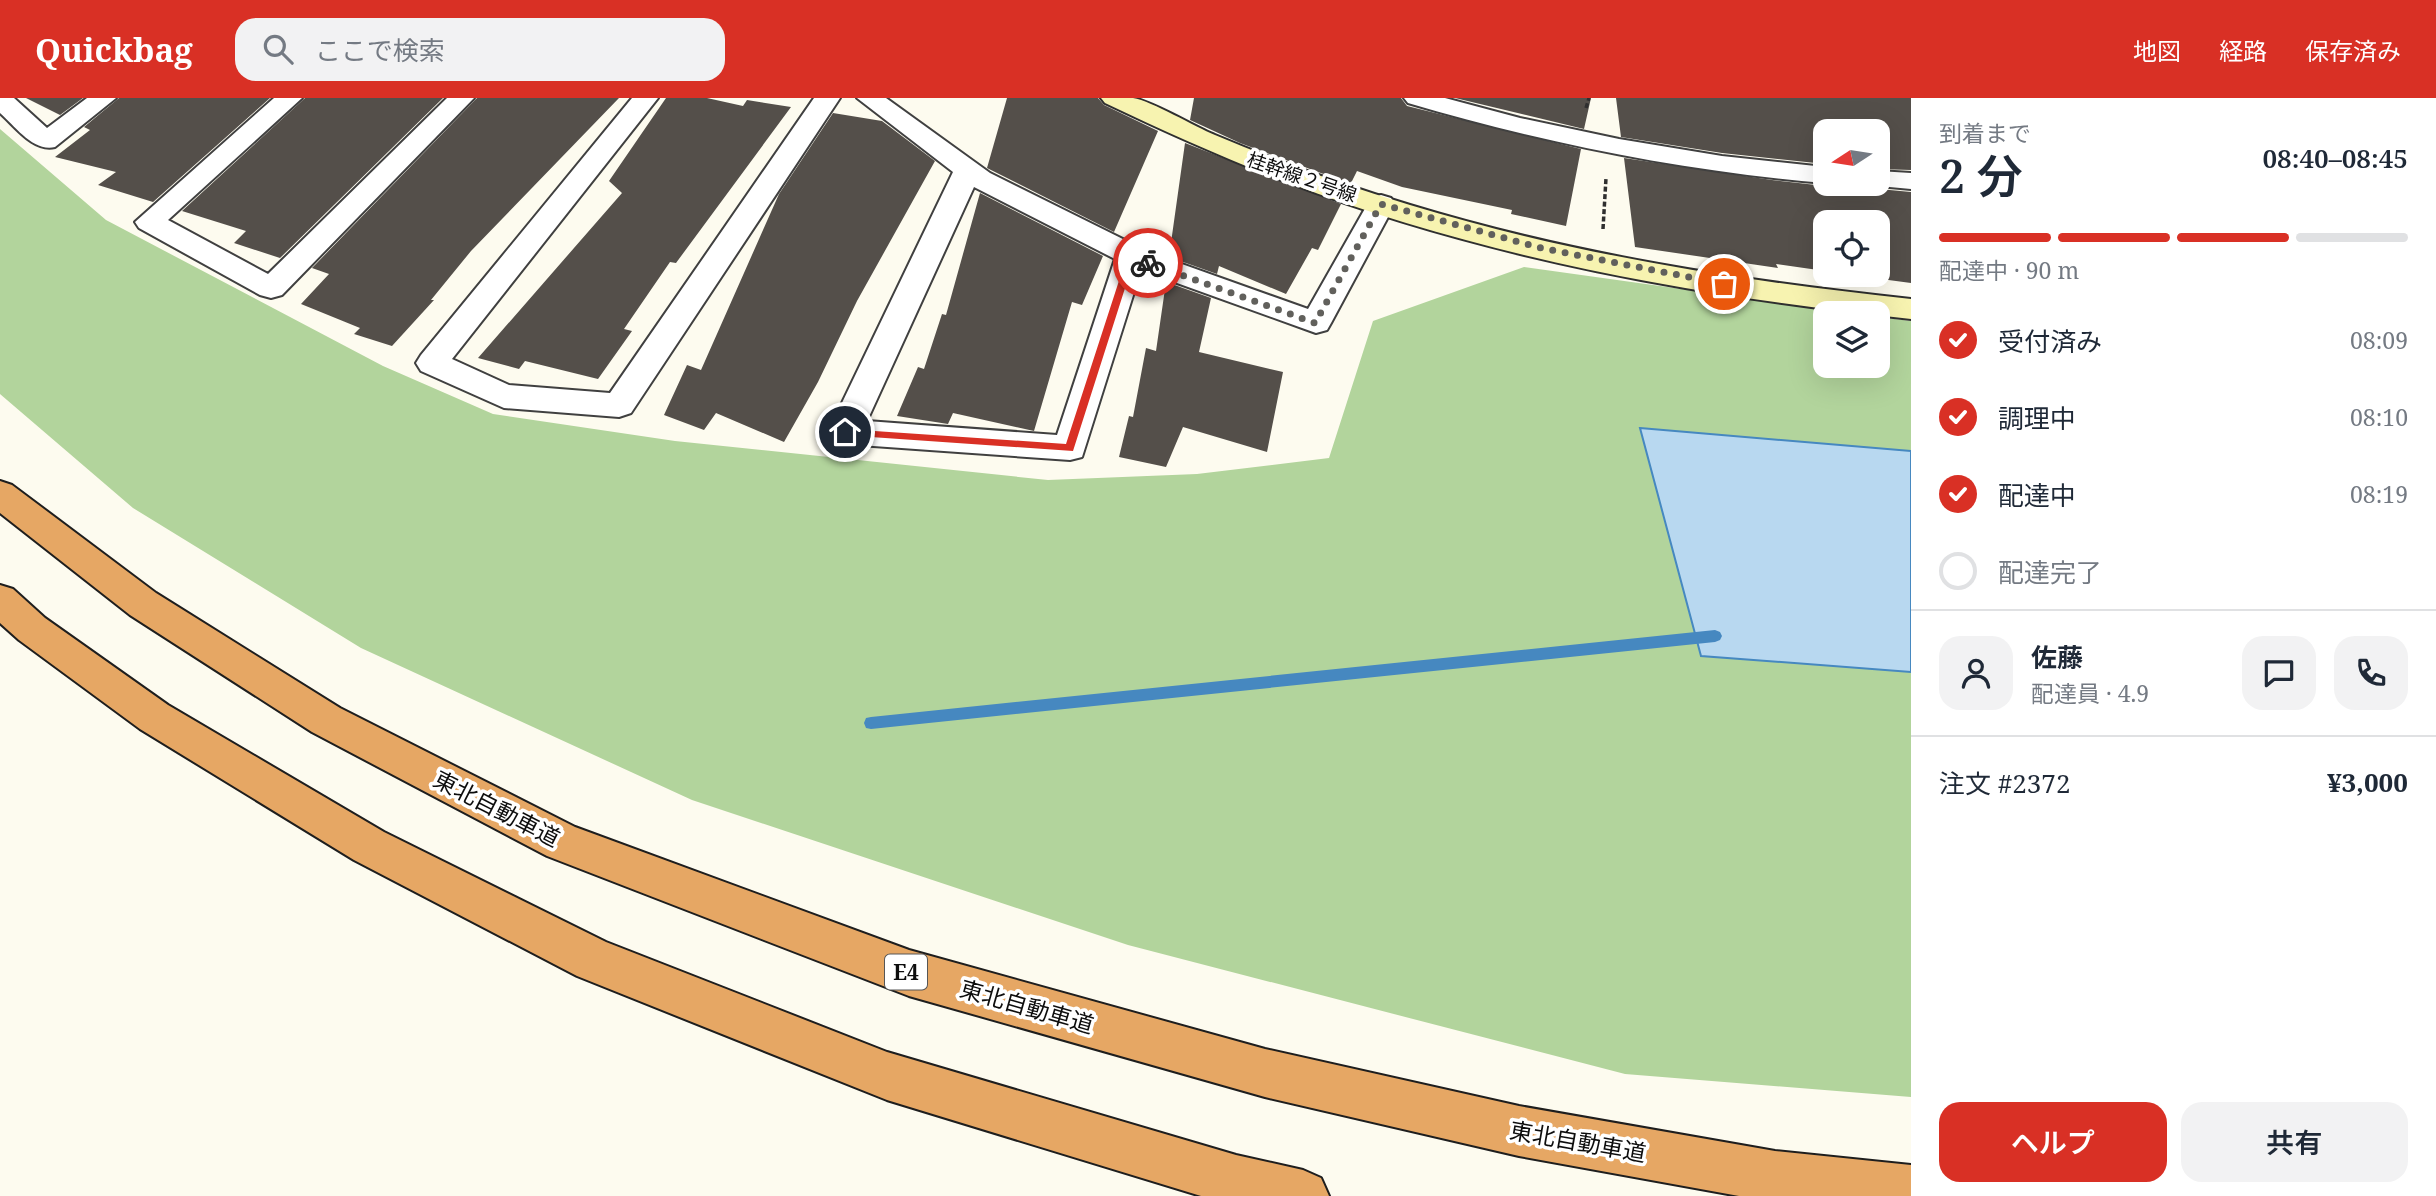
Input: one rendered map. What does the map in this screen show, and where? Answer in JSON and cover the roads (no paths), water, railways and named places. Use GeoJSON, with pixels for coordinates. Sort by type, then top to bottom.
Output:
{"type":"FeatureCollection","features":[{"type":"Feature","properties":{"kind":"highway","name":"東北自動車道"},"geometry":{"type":"LineString","coordinates":[[0,494],[143,604],[326,720],[562,842],[909,973],[1265,1073],[1519,1131],[1775,1177],[1911,1191]]}},
{"type":"Feature","properties":{"kind":"highway"},"geometry":{"type":"LineString","coordinates":[[0,600],[32,629],[154,717],[369,846],[593,960],[887,1076],[1236,1181],[1303,1196]]}},
{"type":"Feature","properties":{"kind":"street"},"geometry":{"type":"LineString","coordinates":[[0,99],[46,141],[103,98]]}},
{"type":"Feature","properties":{"kind":"street"},"geometry":{"type":"LineString","coordinates":[[289,98],[149,222],[271,288],[461,98]]}},
{"type":"Feature","properties":{"kind":"street"},"geometry":{"type":"LineString","coordinates":[[645,98],[432,363],[504,396],[619,405],[827,98]]}},
{"type":"Feature","properties":{"kind":"street"},"geometry":{"type":"LineString","coordinates":[[870,98],[980,179],[1131,255],[1315,323],[1381,204]]}},
{"type":"Feature","properties":{"kind":"street","name":"桂幹線２号線"},"geometry":{"type":"LineString","coordinates":[[1114,98],[1152,117],[1298,178],[1470,230],[1601,261],[1779,293],[1911,309]]}},
{"type":"Feature","properties":{"kind":"street"},"geometry":{"type":"LineString","coordinates":[[1417,98],[1480,117],[1608,146],[1740,168],[1813,174]]}},
{"type":"Feature","properties":{"kind":"street"},"geometry":{"type":"LineString","coordinates":[[968,170],[845,432],[1070,448],[1131,255]]}},
{"type":"Feature","properties":{"kind":"street"},"geometry":{"type":"LineString","coordinates":[[1890,180],[1911,181]]}},
{"type":"Feature","properties":{"kind":"water"},"geometry":{"type":"Polygon","coordinates":[[[1640,428],[1911,451],[1911,672],[1701,656],[1640,428]]]}},
{"type":"Feature","properties":{"kind":"waterway"},"geometry":{"type":"LineString","coordinates":[[871,723],[1715,636]]}}]}
